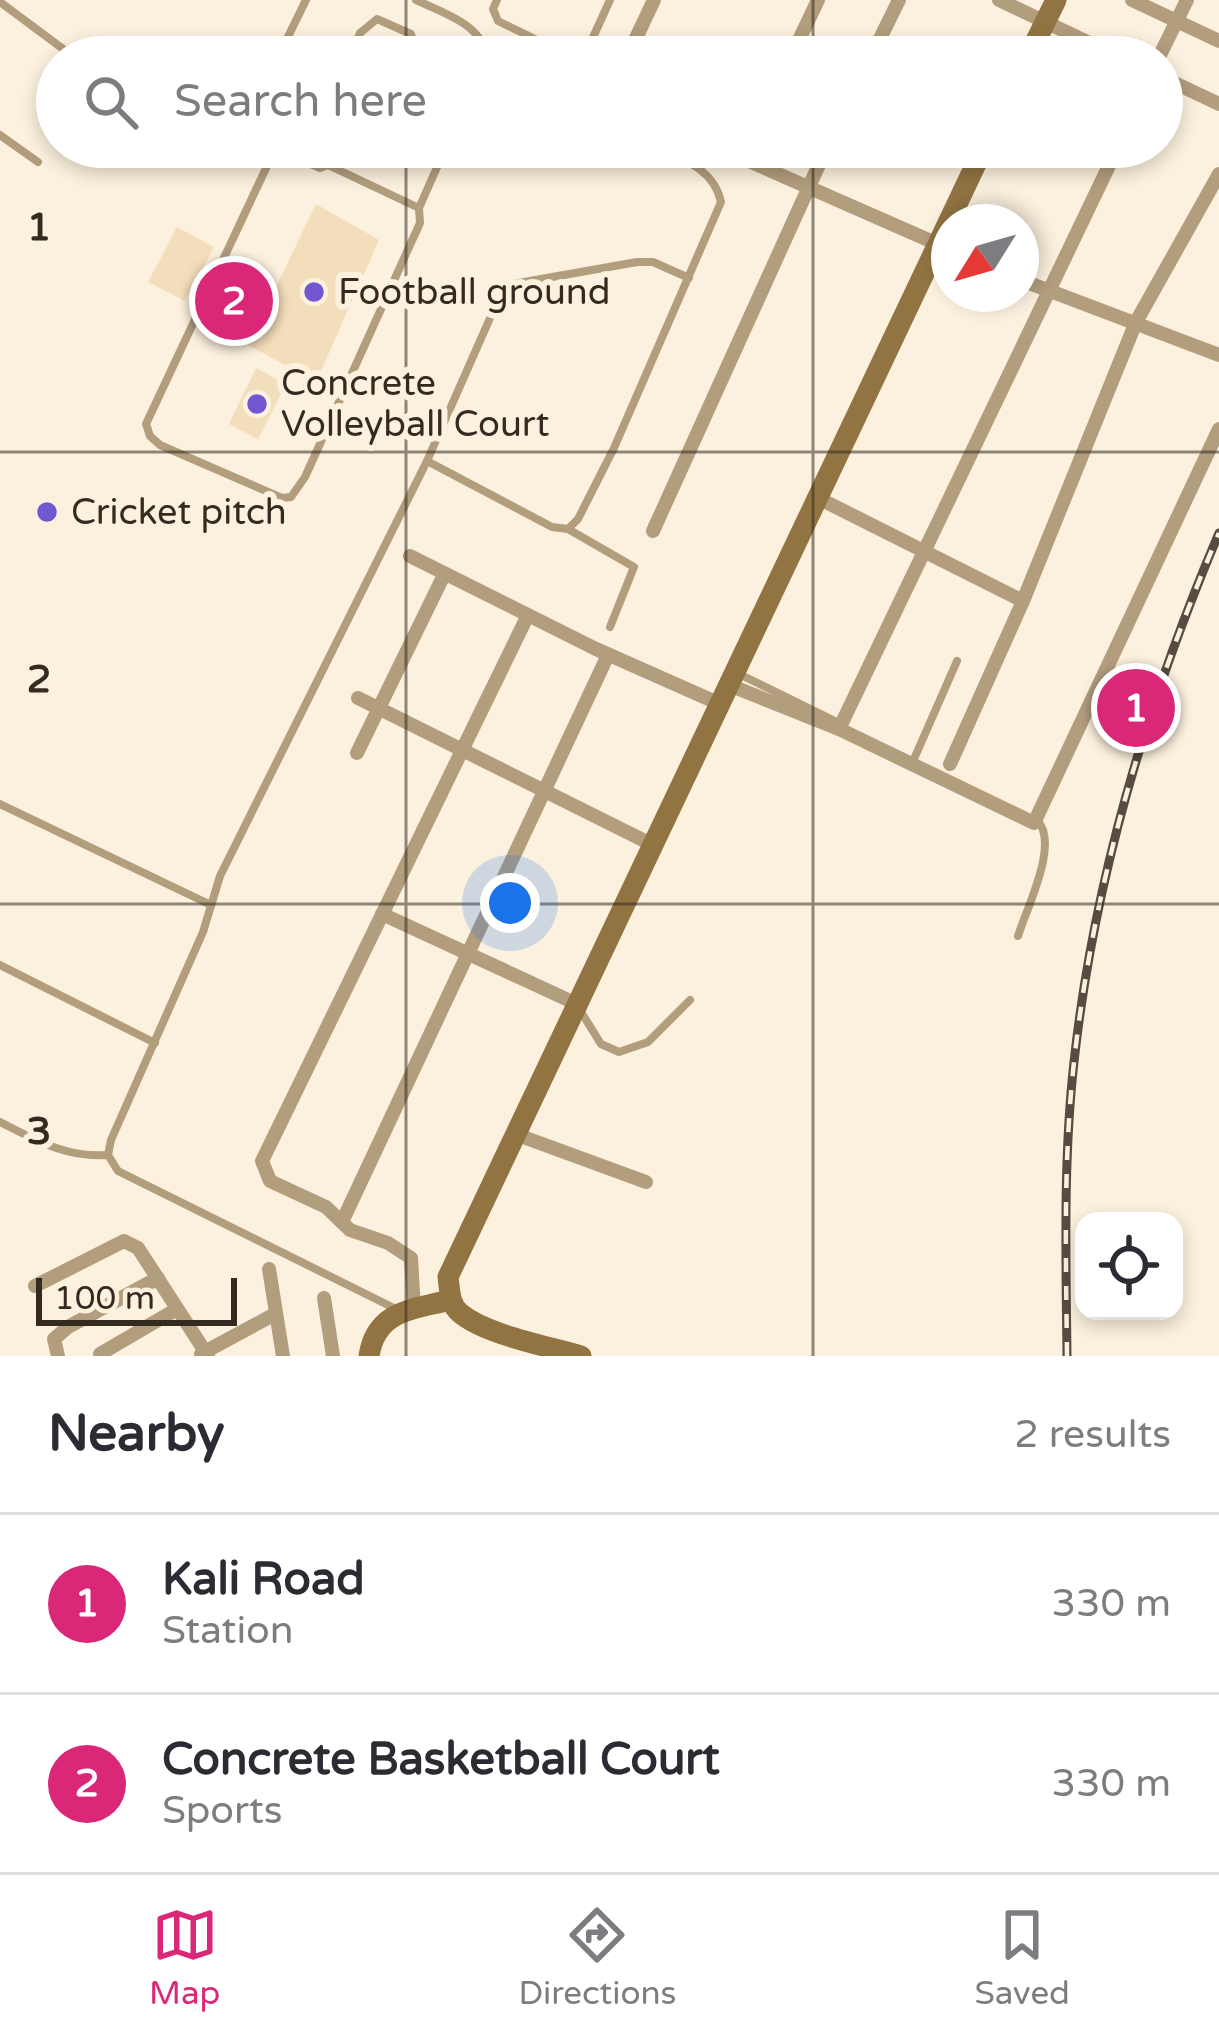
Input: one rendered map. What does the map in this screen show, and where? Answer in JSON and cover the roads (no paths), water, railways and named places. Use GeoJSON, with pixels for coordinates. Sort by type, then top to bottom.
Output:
{"type":"FeatureCollection","features":[{"type":"Feature","properties":{"kind":"main road"},"geometry":{"type":"LineString","coordinates":[[1038,36],[1055,0]]}},
{"type":"Feature","properties":{"kind":"main road"},"geometry":{"type":"LineString","coordinates":[[960,204],[975,168]]}},
{"type":"Feature","properties":{"kind":"main road"},"geometry":{"type":"LineString","coordinates":[[581,1356],[512,1345],[461,1314],[450,1300],[448,1277],[931,270]]}},
{"type":"Feature","properties":{"kind":"main road"},"geometry":{"type":"LineString","coordinates":[[369,1356],[376,1330],[409,1311],[450,1300]]}},
{"type":"Feature","properties":{"kind":"street"},"geometry":{"type":"LineString","coordinates":[[637,36],[654,0]]}},
{"type":"Feature","properties":{"kind":"street"},"geometry":{"type":"LineString","coordinates":[[800,36],[818,0]]}},
{"type":"Feature","properties":{"kind":"street"},"geometry":{"type":"LineString","coordinates":[[881,36],[899,0]]}},
{"type":"Feature","properties":{"kind":"street"},"geometry":{"type":"LineString","coordinates":[[999,0],[1075,36]]}},
{"type":"Feature","properties":{"kind":"street"},"geometry":{"type":"LineString","coordinates":[[1132,0],[1219,41]]}},
{"type":"Feature","properties":{"kind":"street"},"geometry":{"type":"LineString","coordinates":[[1170,36],[1187,0]]}},
{"type":"Feature","properties":{"kind":"street"},"geometry":{"type":"LineString","coordinates":[[1183,87],[1219,104]]}},
{"type":"Feature","properties":{"kind":"street"},"geometry":{"type":"LineString","coordinates":[[771,168],[806,189],[931,241]]}},
{"type":"Feature","properties":{"kind":"street"},"geometry":{"type":"LineString","coordinates":[[653,531],[816,168]]}},
{"type":"Feature","properties":{"kind":"street"},"geometry":{"type":"LineString","coordinates":[[840,726],[1108,168]]}},
{"type":"Feature","properties":{"kind":"street"},"geometry":{"type":"LineString","coordinates":[[945,775],[1023,601],[1136,322],[1219,174]]}},
{"type":"Feature","properties":{"kind":"street"},"geometry":{"type":"LineString","coordinates":[[1039,288],[1219,355]]}},
{"type":"Feature","properties":{"kind":"street"},"geometry":{"type":"LineString","coordinates":[[410,556],[608,655],[728,687],[840,726],[1034,823],[1219,429]]}},
{"type":"Feature","properties":{"kind":"street"},"geometry":{"type":"LineString","coordinates":[[818,498],[1023,601]]}},
{"type":"Feature","properties":{"kind":"street"},"geometry":{"type":"LineString","coordinates":[[357,753],[444,575]]}},
{"type":"Feature","properties":{"kind":"street"},"geometry":{"type":"LineString","coordinates":[[409,1311],[411,1258],[388,1243],[350,1230],[326,1207],[270,1181],[262,1161],[527,616]]}},
{"type":"Feature","properties":{"kind":"street"},"geometry":{"type":"LineString","coordinates":[[342,1222],[608,655]]}},
{"type":"Feature","properties":{"kind":"street"},"geometry":{"type":"LineString","coordinates":[[358,698],[653,844]]}},
{"type":"Feature","properties":{"kind":"street"},"geometry":{"type":"LineString","coordinates":[[382,914],[577,1004]]}},
{"type":"Feature","properties":{"kind":"street"},"geometry":{"type":"LineString","coordinates":[[515,1134],[646,1182]]}},
{"type":"Feature","properties":{"kind":"street"},"geometry":{"type":"LineString","coordinates":[[35,1286],[124,1241],[138,1248],[203,1355],[275,1314]]}},
{"type":"Feature","properties":{"kind":"street"},"geometry":{"type":"LineString","coordinates":[[269,1269],[283,1356]]}},
{"type":"Feature","properties":{"kind":"street"},"geometry":{"type":"LineString","coordinates":[[58,1356],[54,1340],[68,1327],[158,1278]]}},
{"type":"Feature","properties":{"kind":"street"},"geometry":{"type":"LineString","coordinates":[[324,1298],[333,1356]]}},
{"type":"Feature","properties":{"kind":"street"},"geometry":{"type":"LineString","coordinates":[[100,1354],[177,1309]]}},
{"type":"Feature","properties":{"kind":"lane"},"geometry":{"type":"LineString","coordinates":[[288,36],[306,0]]}},
{"type":"Feature","properties":{"kind":"lane"},"geometry":{"type":"LineString","coordinates":[[416,0],[479,36]]}},
{"type":"Feature","properties":{"kind":"lane"},"geometry":{"type":"LineString","coordinates":[[496,0],[493,9],[498,21],[529,36]]}},
{"type":"Feature","properties":{"kind":"lane"},"geometry":{"type":"LineString","coordinates":[[594,36],[610,0]]}},
{"type":"Feature","properties":{"kind":"lane"},"geometry":{"type":"LineString","coordinates":[[0,2],[46,36]]}},
{"type":"Feature","properties":{"kind":"lane"},"geometry":{"type":"LineString","coordinates":[[359,36],[376,19],[411,36]]}},
{"type":"Feature","properties":{"kind":"lane"},"geometry":{"type":"LineString","coordinates":[[0,135],[36,161]]}},
{"type":"Feature","properties":{"kind":"lane"},"geometry":{"type":"LineString","coordinates":[[265,168],[146,424],[160,445],[282,498],[291,497],[305,477],[420,223],[419,208],[437,168]]}},
{"type":"Feature","properties":{"kind":"lane"},"geometry":{"type":"LineString","coordinates":[[334,168],[419,208]]}},
{"type":"Feature","properties":{"kind":"lane"},"geometry":{"type":"LineString","coordinates":[[568,529],[578,519],[614,448],[721,202],[717,184],[696,168]]}},
{"type":"Feature","properties":{"kind":"lane"},"geometry":{"type":"LineString","coordinates":[[108,1155],[203,932],[220,876],[428,461],[498,300],[513,284],[637,262],[653,262],[689,278]]}},
{"type":"Feature","properties":{"kind":"lane"},"geometry":{"type":"LineString","coordinates":[[428,461],[634,567],[610,627]]}},
{"type":"Feature","properties":{"kind":"lane"},"geometry":{"type":"LineString","coordinates":[[1034,818],[1123,618]]}},
{"type":"Feature","properties":{"kind":"lane"},"geometry":{"type":"LineString","coordinates":[[914,759],[957,661]]}},
{"type":"Feature","properties":{"kind":"lane"},"geometry":{"type":"LineString","coordinates":[[840,726],[1034,818],[1044,827],[1048,844],[1018,936]]}},
{"type":"Feature","properties":{"kind":"lane"},"geometry":{"type":"LineString","coordinates":[[0,804],[211,905]]}},
{"type":"Feature","properties":{"kind":"lane"},"geometry":{"type":"LineString","coordinates":[[0,965],[155,1043]]}},
{"type":"Feature","properties":{"kind":"lane"},"geometry":{"type":"LineString","coordinates":[[577,1004],[602,1044],[619,1052],[648,1042],[690,1000]]}},
{"type":"Feature","properties":{"kind":"lane"},"geometry":{"type":"LineString","coordinates":[[0,1122],[60,1151],[83,1157],[108,1155]]}},
{"type":"Feature","properties":{"kind":"lane"},"geometry":{"type":"LineString","coordinates":[[108,1155],[118,1171],[409,1311]]}},
{"type":"Feature","properties":{"kind":"railway"},"geometry":{"type":"LineString","coordinates":[[1067,1356],[1070,1099],[1095,926],[1147,726],[1219,533]]}},
{"type":"Feature","properties":{"kind":"place","name":"Football ground"},"geometry":{"type":"Point","coordinates":[314,292]}},
{"type":"Feature","properties":{"kind":"place","name":"Concrete Basketball Court"},"geometry":{"type":"Point","coordinates":[234,301]}},
{"type":"Feature","properties":{"kind":"place","name":"Concrete Volleyball Court"},"geometry":{"type":"Point","coordinates":[257,404]}},
{"type":"Feature","properties":{"kind":"place","name":"Cricket pitch"},"geometry":{"type":"Point","coordinates":[47,512]}},
{"type":"Feature","properties":{"kind":"place","name":"Kali Road"},"geometry":{"type":"Point","coordinates":[1136,708]}}]}
